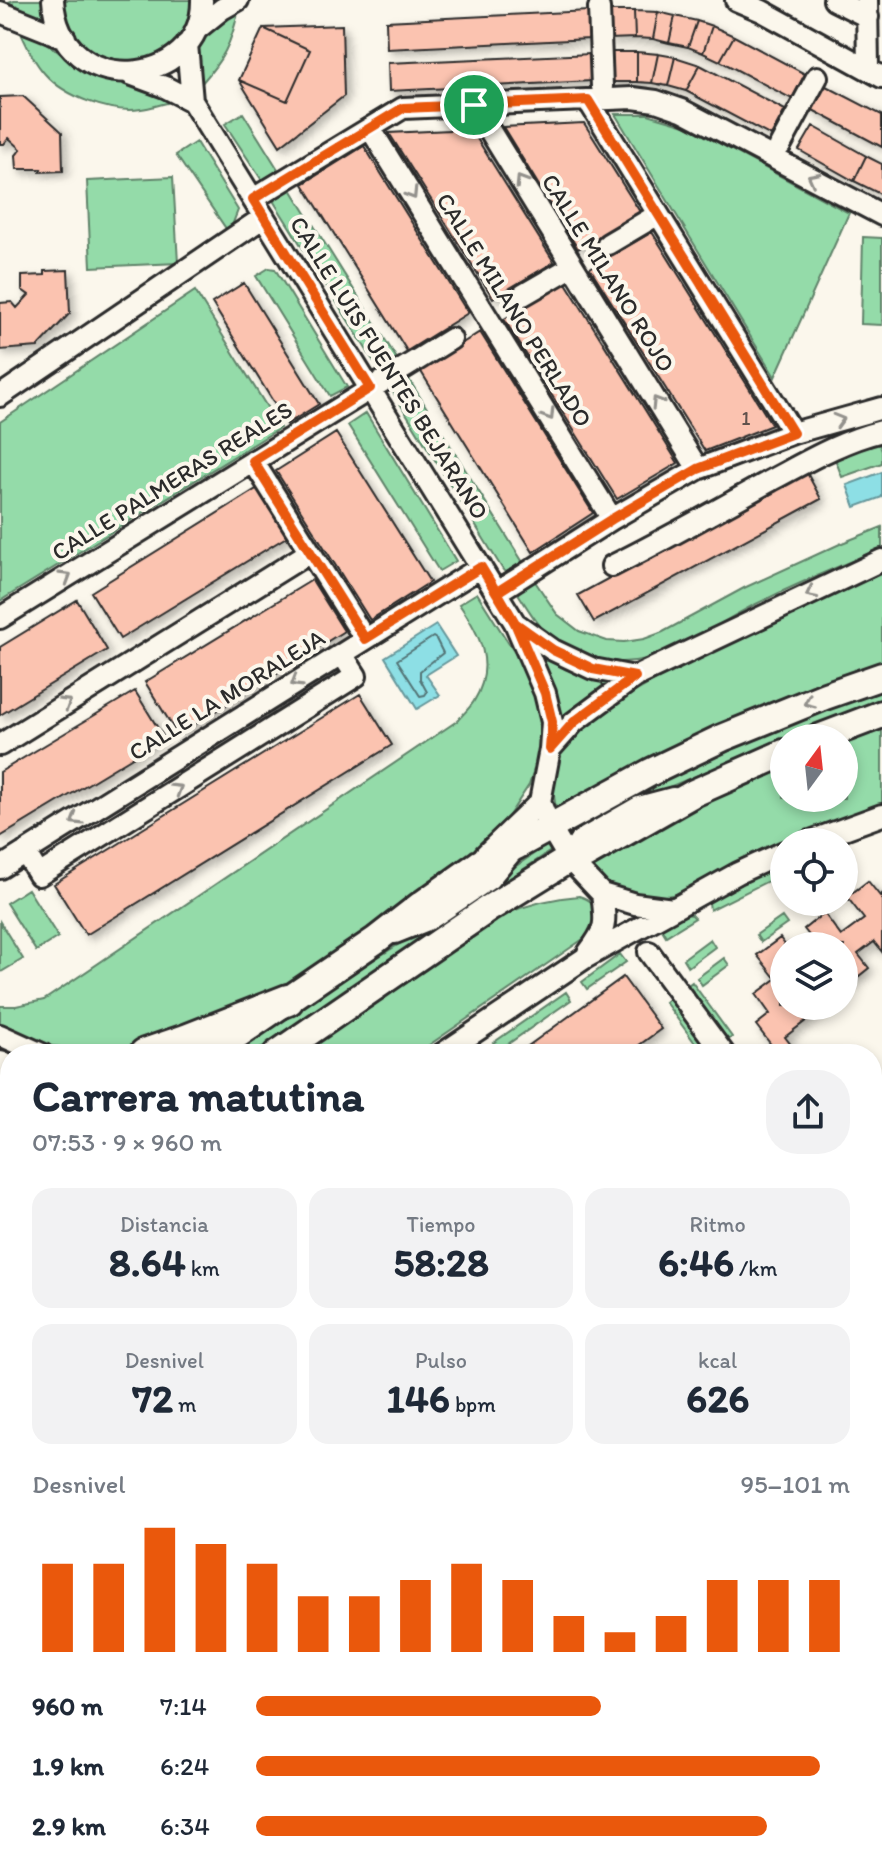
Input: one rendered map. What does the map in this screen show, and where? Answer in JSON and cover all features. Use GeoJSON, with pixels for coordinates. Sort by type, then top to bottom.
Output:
{"type":"FeatureCollection","features":[{"type":"Feature","properties":{"kind":"highway"},"geometry":{"type":"LineString","coordinates":[[174,1044],[288,1000]]}},
{"type":"Feature","properties":{"kind":"main road"},"geometry":{"type":"LineString","coordinates":[[224,1044],[376,940],[472,869],[651,772],[722,738],[882,676]]}},
{"type":"Feature","properties":{"kind":"main road"},"geometry":{"type":"LineString","coordinates":[[856,724],[882,714]]}},
{"type":"Feature","properties":{"kind":"main road"},"geometry":{"type":"LineString","coordinates":[[292,1044],[488,909],[569,859],[585,855],[694,793],[770,759]]}},
{"type":"Feature","properties":{"kind":"street"},"geometry":{"type":"LineString","coordinates":[[53,0],[57,22],[65,38],[76,52],[91,63],[165,87],[192,101]]}},
{"type":"Feature","properties":{"kind":"street","name":"CALLE LUIS FUENTES BEJARANO"},"geometry":{"type":"LineString","coordinates":[[202,0],[191,37],[192,101],[515,623],[545,693],[552,722],[540,802]]}},
{"type":"Feature","properties":{"kind":"street"},"geometry":{"type":"LineString","coordinates":[[126,73],[149,70],[170,60],[222,9],[238,0]]}},
{"type":"Feature","properties":{"kind":"street"},"geometry":{"type":"LineString","coordinates":[[736,0],[875,73]]}},
{"type":"Feature","properties":{"kind":"street"},"geometry":{"type":"LineString","coordinates":[[834,0],[868,8],[875,73]]}},
{"type":"Feature","properties":{"kind":"street"},"geometry":{"type":"LineString","coordinates":[[599,8],[595,93],[657,215],[793,433]]}},
{"type":"Feature","properties":{"kind":"street"},"geometry":{"type":"LineString","coordinates":[[0,12],[65,38]]}},
{"type":"Feature","properties":{"kind":"street"},"geometry":{"type":"LineString","coordinates":[[780,146],[817,77]]}},
{"type":"Feature","properties":{"kind":"street"},"geometry":{"type":"LineString","coordinates":[[253,199],[403,108],[474,105],[595,93],[656,101],[682,110],[882,215]]}},
{"type":"Feature","properties":{"kind":"street","name":"CALLE MILANO ROJO"},"geometry":{"type":"LineString","coordinates":[[474,105],[698,469]]}},
{"type":"Feature","properties":{"kind":"street","name":"CALLE MILANO PERLADO"},"geometry":{"type":"LineString","coordinates":[[370,128],[612,519]]}},
{"type":"Feature","properties":{"kind":"street"},"geometry":{"type":"LineString","coordinates":[[608,244],[657,215]]}},
{"type":"Feature","properties":{"kind":"street"},"geometry":{"type":"LineString","coordinates":[[0,396],[264,217]]}},
{"type":"Feature","properties":{"kind":"street"},"geometry":{"type":"LineString","coordinates":[[523,295],[573,266]]}},
{"type":"Feature","properties":{"kind":"street","name":"CALLE PALMERAS REALES"},"geometry":{"type":"LineString","coordinates":[[0,618],[451,339]]}},
{"type":"Feature","properties":{"kind":"street"},"geometry":{"type":"LineString","coordinates":[[497,592],[698,469],[793,433],[882,408]]}},
{"type":"Feature","properties":{"kind":"street"},"geometry":{"type":"LineString","coordinates":[[612,566],[805,461],[882,431]]}},
{"type":"Feature","properties":{"kind":"street"},"geometry":{"type":"LineString","coordinates":[[253,461],[365,639]]}},
{"type":"Feature","properties":{"kind":"street"},"geometry":{"type":"LineString","coordinates":[[0,745],[310,552]]}},
{"type":"Feature","properties":{"kind":"street"},"geometry":{"type":"LineString","coordinates":[[550,749],[574,722],[635,677],[882,560]]}},
{"type":"Feature","properties":{"kind":"street","name":"CALLE LA MORALEJA"},"geometry":{"type":"LineString","coordinates":[[0,868],[481,567]]}},
{"type":"Feature","properties":{"kind":"street"},"geometry":{"type":"LineString","coordinates":[[515,623],[553,650],[593,669],[635,677]]}},
{"type":"Feature","properties":{"kind":"street"},"geometry":{"type":"LineString","coordinates":[[472,869],[540,802],[550,827],[569,859],[602,894],[635,904],[673,909]]}},
{"type":"Feature","properties":{"kind":"street"},"geometry":{"type":"LineString","coordinates":[[846,828],[882,815]]}},
{"type":"Feature","properties":{"kind":"street"},"geometry":{"type":"LineString","coordinates":[[376,940],[430,919],[489,879],[516,846]]}},
{"type":"Feature","properties":{"kind":"street"},"geometry":{"type":"LineString","coordinates":[[458,1044],[585,958],[770,858]]}},
{"type":"Feature","properties":{"kind":"street"},"geometry":{"type":"LineString","coordinates":[[585,958],[602,935],[606,920],[602,894]]}},
{"type":"Feature","properties":{"kind":"street"},"geometry":{"type":"LineString","coordinates":[[649,952],[717,1044]]}},
{"type":"Feature","properties":{"kind":"street"},"geometry":{"type":"LineString","coordinates":[[464,1044],[473,1034]]}},
{"type":"Feature","properties":{"kind":"street"},"geometry":{"type":"LineString","coordinates":[[0,1035],[20,1044]]}},
{"type":"Feature","properties":{"kind":"green space"},"geometry":{"type":"Polygon","coordinates":[[[14,0],[45,0],[48,20],[0,5],[14,0]]]}},
{"type":"Feature","properties":{"kind":"green space"},"geometry":{"type":"Polygon","coordinates":[[[64,0],[193,0],[187,27],[174,45],[156,56],[122,64],[99,58],[81,43],[69,23],[64,0]]]}},
{"type":"Feature","properties":{"kind":"green space"},"geometry":{"type":"Polygon","coordinates":[[[238,12],[225,51],[201,84],[197,59],[202,39],[215,24],[238,12]]]}},
{"type":"Feature","properties":{"kind":"green space"},"geometry":{"type":"Polygon","coordinates":[[[20,31],[43,41],[88,73],[114,81],[145,84],[171,102],[129,110],[102,106],[76,96],[45,74],[20,31]]]}},
{"type":"Feature","properties":{"kind":"green space"},"geometry":{"type":"Polygon","coordinates":[[[243,113],[281,174],[263,182],[225,124],[243,113]]]}},
{"type":"Feature","properties":{"kind":"green space"},"geometry":{"type":"Polygon","coordinates":[[[615,114],[648,114],[685,125],[849,213],[775,377],[615,114]]]}},
{"type":"Feature","properties":{"kind":"green space"},"geometry":{"type":"Polygon","coordinates":[[[196,142],[238,210],[229,233],[176,155],[196,142]]]}},
{"type":"Feature","properties":{"kind":"green space"},"geometry":{"type":"Polygon","coordinates":[[[173,177],[178,263],[91,267],[87,181],[173,177]]]}},
{"type":"Feature","properties":{"kind":"green space"},"geometry":{"type":"Polygon","coordinates":[[[289,186],[399,362],[381,373],[274,202],[275,195],[289,186]]]}},
{"type":"Feature","properties":{"kind":"green space"},"geometry":{"type":"Polygon","coordinates":[[[863,237],[882,238],[882,325],[861,324],[863,237]]]}},
{"type":"Feature","properties":{"kind":"green space"},"geometry":{"type":"Polygon","coordinates":[[[269,268],[275,269],[347,387],[330,396],[256,276],[269,268]]]}},
{"type":"Feature","properties":{"kind":"green space"},"geometry":{"type":"Polygon","coordinates":[[[195,291],[280,428],[0,601],[0,422],[195,291]]]}},
{"type":"Feature","properties":{"kind":"green space"},"geometry":{"type":"Polygon","coordinates":[[[405,373],[524,564],[511,572],[503,570],[388,384],[405,373]]]}},
{"type":"Feature","properties":{"kind":"green space"},"geometry":{"type":"Polygon","coordinates":[[[366,413],[456,561],[439,571],[348,425],[366,413]]]}},
{"type":"Feature","properties":{"kind":"green space"},"geometry":{"type":"Polygon","coordinates":[[[878,441],[882,463],[842,477],[834,456],[878,441]]]}},
{"type":"Feature","properties":{"kind":"green space"},"geometry":{"type":"Polygon","coordinates":[[[882,527],[882,549],[768,598],[671,651],[640,660],[608,661],[563,646],[540,626],[517,592],[519,584],[532,577],[557,614],[579,631],[607,641],[644,639],[744,588],[882,527]]]}},
{"type":"Feature","properties":{"kind":"green space"},"geometry":{"type":"Polygon","coordinates":[[[882,569],[882,662],[721,725],[556,809],[552,783],[558,755],[577,728],[731,638],[882,569]]]}},
{"type":"Feature","properties":{"kind":"green space"},"geometry":{"type":"Polygon","coordinates":[[[477,593],[533,682],[542,725],[537,762],[529,785],[502,826],[467,861],[293,983],[142,1044],[43,1044],[0,1024],[0,1006],[44,1000],[457,721],[474,701],[484,675],[479,638],[459,604],[477,593]]]}},
{"type":"Feature","properties":{"kind":"green space"},"geometry":{"type":"Polygon","coordinates":[[[530,643],[565,669],[594,679],[617,682],[560,720],[553,686],[530,643]]]}},
{"type":"Feature","properties":{"kind":"green space"},"geometry":{"type":"Polygon","coordinates":[[[882,689],[882,700],[819,724],[791,724],[882,689]]]}},
{"type":"Feature","properties":{"kind":"green space"},"geometry":{"type":"Polygon","coordinates":[[[882,728],[882,805],[821,828],[770,828],[770,849],[685,892],[671,895],[644,896],[619,890],[586,865],[708,800],[770,772],[770,812],[858,812],[858,737],[882,728]]]}},
{"type":"Feature","properties":{"kind":"green space"},"geometry":{"type":"Polygon","coordinates":[[[770,733],[770,745],[667,788],[587,830],[583,823],[656,785],[770,733]]]}},
{"type":"Feature","properties":{"kind":"green space"},"geometry":{"type":"Polygon","coordinates":[[[548,844],[552,850],[496,888],[493,882],[548,844]]]}},
{"type":"Feature","properties":{"kind":"green space"},"geometry":{"type":"Polygon","coordinates":[[[770,870],[770,880],[710,910],[712,899],[770,870]]]}},
{"type":"Feature","properties":{"kind":"green space"},"geometry":{"type":"Polygon","coordinates":[[[28,889],[58,937],[36,951],[6,903],[28,889]]]}},
{"type":"Feature","properties":{"kind":"green space"},"geometry":{"type":"Polygon","coordinates":[[[477,892],[481,898],[267,1044],[249,1044],[362,967],[477,892]]]}},
{"type":"Feature","properties":{"kind":"green space"},"geometry":{"type":"Polygon","coordinates":[[[579,896],[595,906],[598,912],[592,933],[431,1044],[318,1044],[316,1041],[503,915],[559,898],[579,896]]]}},
{"type":"Feature","properties":{"kind":"green space"},"geometry":{"type":"Polygon","coordinates":[[[685,914],[695,918],[666,936],[661,928],[685,914]]]}},
{"type":"Feature","properties":{"kind":"green space"},"geometry":{"type":"Polygon","coordinates":[[[782,917],[787,924],[770,932],[770,936],[761,942],[756,935],[782,917]]]}},
{"type":"Feature","properties":{"kind":"green space"},"geometry":{"type":"Polygon","coordinates":[[[0,922],[23,959],[1,972],[0,971],[0,922]]]}},
{"type":"Feature","properties":{"kind":"green space"},"geometry":{"type":"Polygon","coordinates":[[[710,939],[715,947],[688,967],[683,959],[710,939]]]}},
{"type":"Feature","properties":{"kind":"green space"},"geometry":{"type":"Polygon","coordinates":[[[620,954],[626,962],[587,989],[582,982],[620,954]]]}},
{"type":"Feature","properties":{"kind":"green space"},"geometry":{"type":"Polygon","coordinates":[[[724,958],[729,965],[702,985],[697,978],[724,958]]]}},
{"type":"Feature","properties":{"kind":"green space"},"geometry":{"type":"Polygon","coordinates":[[[692,982],[732,1037],[724,1043],[684,988],[692,982]]]}},
{"type":"Feature","properties":{"kind":"green space"},"geometry":{"type":"Polygon","coordinates":[[[566,992],[571,1000],[508,1044],[493,1043],[566,992]]]}},
{"type":"Feature","properties":{"kind":"green space"},"geometry":{"type":"Polygon","coordinates":[[[672,996],[707,1044],[696,1044],[665,1002],[672,996]]]}},
{"type":"Feature","properties":{"kind":"water"},"geometry":{"type":"Polygon","coordinates":[[[882,472],[882,497],[855,507],[847,485],[882,472]]]}},
{"type":"Feature","properties":{"kind":"water"},"geometry":{"type":"Polygon","coordinates":[[[436,625],[456,656],[426,675],[440,695],[417,709],[385,657],[436,625]]]}},
{"type":"Feature","properties":{"kind":"building"},"geometry":{"type":"Polygon","coordinates":[[[589,11],[590,39],[387,49],[386,21],[589,11]]]}},
{"type":"Feature","properties":{"kind":"building"},"geometry":{"type":"Polygon","coordinates":[[[608,11],[634,11],[635,38],[608,39],[608,11]]]}},
{"type":"Feature","properties":{"kind":"building"},"geometry":{"type":"Polygon","coordinates":[[[634,11],[658,12],[653,39],[635,38],[634,11]]]}},
{"type":"Feature","properties":{"kind":"building"},"geometry":{"type":"Polygon","coordinates":[[[658,12],[675,16],[669,43],[653,39],[658,12]]]}},
{"type":"Feature","properties":{"kind":"building"},"geometry":{"type":"Polygon","coordinates":[[[675,16],[697,21],[688,47],[669,43],[675,16]]]}},
{"type":"Feature","properties":{"kind":"building"},"geometry":{"type":"Polygon","coordinates":[[[697,21],[712,26],[703,53],[688,47],[697,21]]]}},
{"type":"Feature","properties":{"kind":"building"},"geometry":{"type":"Polygon","coordinates":[[[342,25],[344,96],[280,146],[239,80],[263,28],[342,25]]]}},
{"type":"Feature","properties":{"kind":"building"},"geometry":{"type":"Polygon","coordinates":[[[712,26],[734,36],[720,61],[703,53],[712,26]]]}},
{"type":"Feature","properties":{"kind":"building"},"geometry":{"type":"Polygon","coordinates":[[[263,28],[310,50],[287,101],[239,80],[263,28]]]}},
{"type":"Feature","properties":{"kind":"building"},"geometry":{"type":"Polygon","coordinates":[[[734,36],[805,74],[792,99],[720,61],[734,36]]]}},
{"type":"Feature","properties":{"kind":"building"},"geometry":{"type":"Polygon","coordinates":[[[609,52],[637,52],[637,82],[609,82],[609,52]]]}},
{"type":"Feature","properties":{"kind":"building"},"geometry":{"type":"Polygon","coordinates":[[[637,52],[658,54],[652,83],[637,82],[637,52]]]}},
{"type":"Feature","properties":{"kind":"building"},"geometry":{"type":"Polygon","coordinates":[[[591,54],[592,81],[389,91],[388,63],[591,54]]]}},
{"type":"Feature","properties":{"kind":"building"},"geometry":{"type":"Polygon","coordinates":[[[658,54],[675,57],[668,86],[652,83],[658,54]]]}},
{"type":"Feature","properties":{"kind":"building"},"geometry":{"type":"Polygon","coordinates":[[[675,57],[700,65],[686,91],[668,86],[675,57]]]}},
{"type":"Feature","properties":{"kind":"building"},"geometry":{"type":"Polygon","coordinates":[[[700,65],[785,110],[771,136],[686,91],[700,65]]]}},
{"type":"Feature","properties":{"kind":"building"},"geometry":{"type":"Polygon","coordinates":[[[822,84],[882,115],[882,147],[809,108],[822,84]]]}},
{"type":"Feature","properties":{"kind":"building"},"geometry":{"type":"Polygon","coordinates":[[[23,96],[62,132],[63,171],[17,169],[16,155],[21,149],[9,138],[0,144],[0,97],[23,96]]]}},
{"type":"Feature","properties":{"kind":"building"},"geometry":{"type":"Polygon","coordinates":[[[584,123],[640,212],[578,249],[503,127],[584,123]]]}},
{"type":"Feature","properties":{"kind":"building"},"geometry":{"type":"Polygon","coordinates":[[[813,126],[866,156],[854,181],[799,150],[813,126]]]}},
{"type":"Feature","properties":{"kind":"building"},"geometry":{"type":"Polygon","coordinates":[[[471,129],[554,262],[493,298],[389,133],[471,129]]]}},
{"type":"Feature","properties":{"kind":"building"},"geometry":{"type":"Polygon","coordinates":[[[364,146],[468,313],[407,351],[303,184],[364,146]]]}},
{"type":"Feature","properties":{"kind":"building"},"geometry":{"type":"Polygon","coordinates":[[[866,156],[882,164],[882,195],[854,181],[866,156]]]}},
{"type":"Feature","properties":{"kind":"building"},"geometry":{"type":"Polygon","coordinates":[[[652,232],[772,425],[705,451],[590,268],[652,232]]]}},
{"type":"Feature","properties":{"kind":"building"},"geometry":{"type":"Polygon","coordinates":[[[68,270],[70,313],[38,347],[0,350],[0,303],[12,302],[17,308],[29,295],[22,290],[22,276],[68,270]]]}},
{"type":"Feature","properties":{"kind":"building"},"geometry":{"type":"Polygon","coordinates":[[[244,283],[319,404],[287,424],[212,303],[244,283]]]}},
{"type":"Feature","properties":{"kind":"building"},"geometry":{"type":"Polygon","coordinates":[[[566,283],[678,463],[617,499],[504,319],[566,283]]]}},
{"type":"Feature","properties":{"kind":"building"},"geometry":{"type":"Polygon","coordinates":[[[480,332],[593,513],[533,552],[420,370],[480,332]]]}},
{"type":"Feature","properties":{"kind":"building"},"geometry":{"type":"Polygon","coordinates":[[[336,433],[430,582],[370,620],[276,471],[336,433]]]}},
{"type":"Feature","properties":{"kind":"building"},"geometry":{"type":"Polygon","coordinates":[[[806,471],[821,499],[594,622],[578,595],[806,471]]]}},
{"type":"Feature","properties":{"kind":"building"},"geometry":{"type":"Polygon","coordinates":[[[258,488],[288,536],[120,639],[91,592],[258,488]]]}},
{"type":"Feature","properties":{"kind":"building"},"geometry":{"type":"Polygon","coordinates":[[[312,580],[344,631],[178,735],[145,682],[312,580]]]}},
{"type":"Feature","properties":{"kind":"building"},"geometry":{"type":"Polygon","coordinates":[[[77,600],[107,650],[0,715],[0,647],[77,600]]]}},
{"type":"Feature","properties":{"kind":"building"},"geometry":{"type":"Polygon","coordinates":[[[135,691],[164,738],[0,837],[0,772],[135,691]]]}},
{"type":"Feature","properties":{"kind":"building"},"geometry":{"type":"Polygon","coordinates":[[[360,694],[392,745],[86,935],[54,884],[360,694]]]}},
{"type":"Feature","properties":{"kind":"building"},"geometry":{"type":"Polygon","coordinates":[[[868,881],[880,896],[882,894],[882,952],[874,942],[858,954],[858,932],[846,932],[864,919],[858,911],[858,889],[868,881]]]}},
{"type":"Feature","properties":{"kind":"building"},"geometry":{"type":"Polygon","coordinates":[[[820,916],[826,916],[838,932],[806,932],[804,929],[820,916]]]}},
{"type":"Feature","properties":{"kind":"building"},"geometry":{"type":"Polygon","coordinates":[[[770,945],[770,971],[757,955],[770,945]]]}},
{"type":"Feature","properties":{"kind":"building"},"geometry":{"type":"Polygon","coordinates":[[[858,954],[869,968],[858,977],[858,954]]]}},
{"type":"Feature","properties":{"kind":"building"},"geometry":{"type":"Polygon","coordinates":[[[623,977],[661,1029],[641,1044],[531,1044],[623,977]]]}},
{"type":"Feature","properties":{"kind":"building"},"geometry":{"type":"Polygon","coordinates":[[[770,984],[770,1014],[756,994],[770,984]]]}},
{"type":"Feature","properties":{"kind":"building"},"geometry":{"type":"Polygon","coordinates":[[[770,1014],[770,1020],[807,1020],[785,1037],[790,1044],[770,1044],[756,1025],[770,1014]]]}},
{"type":"Feature","properties":{"kind":"route"},"geometry":{"type":"LineString","coordinates":[[474,105],[403,108],[253,199],[370,388],[253,461],[365,639],[481,567],[515,623],[545,693],[552,722],[550,749],[574,722],[635,677],[593,669],[553,650],[515,623],[497,592],[698,469],[793,433],[588,100],[474,105]]}}]}
